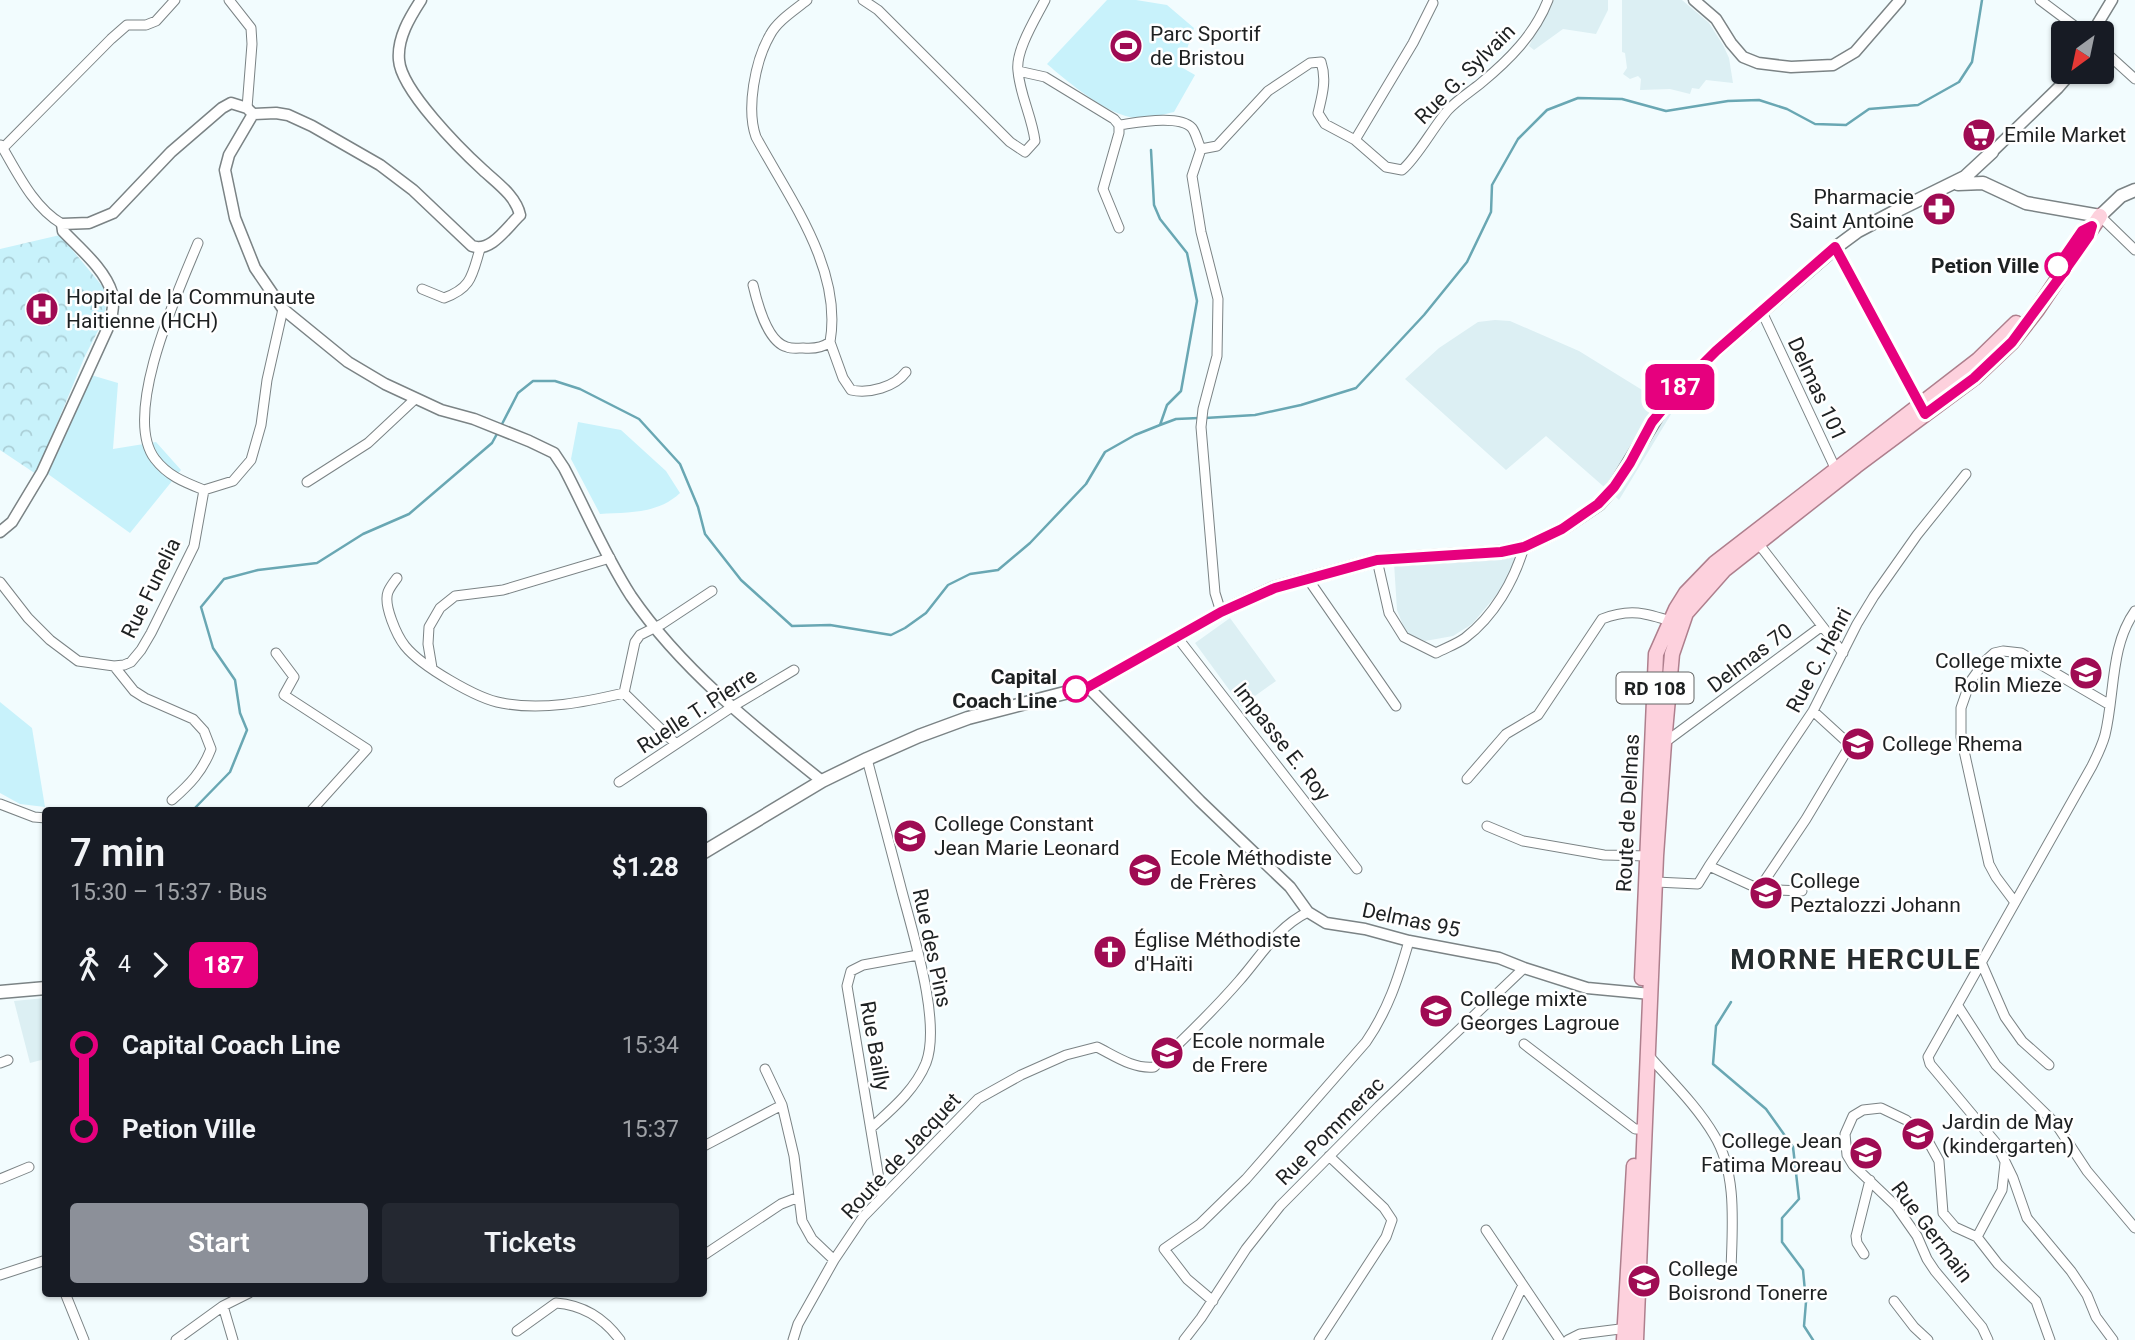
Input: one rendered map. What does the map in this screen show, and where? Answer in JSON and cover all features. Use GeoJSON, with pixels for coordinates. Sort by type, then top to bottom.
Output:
{"type":"FeatureCollection","features":[{"type":"Feature","properties":{"kind":"main road"},"geometry":{"type":"LineString","coordinates":[[707,850],[822,781],[867,760],[919,736],[968,718],[1088,687],[1221,612],[1275,588],[1377,560],[1501,552],[1524,547],[1562,529],[1598,504],[1614,487],[1652,422],[1685,382],[1716,351],[1835,247],[1894,212],[1950,186],[1975,170],[1992,152]]}},
{"type":"Feature","properties":{"kind":"main road"},"geometry":{"type":"LineString","coordinates":[[1992,152],[1987,174],[1994,187]]}},
{"type":"Feature","properties":{"kind":"main road"},"geometry":{"type":"LineString","coordinates":[[1950,186],[1983,183],[2026,202],[2096,221]]}},
{"type":"Feature","properties":{"kind":"main road","name":"Route de Delmas"},"geometry":{"type":"LineString","coordinates":[[1639,1129],[1649,1056],[1646,994],[1656,882],[1651,856],[1676,623],[1686,593],[1715,563],[1838,475],[1922,410],[1974,378],[2012,342],[2037,310],[2089,236],[2096,221],[2121,196],[2135,190]]}},
{"type":"Feature","properties":{"kind":"main road","name":"Route de Delmas"},"geometry":{"type":"LineString","coordinates":[[1630,1334],[1646,994],[1656,654],[1676,623],[1724,570],[1838,475]]}},
{"type":"Feature","properties":{"kind":"main road"},"geometry":{"type":"LineString","coordinates":[[0,992],[42,988]]}},
{"type":"Feature","properties":{"kind":"street"},"geometry":{"type":"LineString","coordinates":[[175,0],[156,21],[145,25],[127,25],[1,146],[34,200],[51,218],[62,224],[89,223],[113,213],[171,152],[212,115],[231,103],[250,111],[288,116],[312,126],[380,165],[423,198],[472,246],[480,249],[488,246],[520,215],[514,200],[440,126],[414,93],[400,69],[398,57],[401,40],[410,17],[421,0]]}},
{"type":"Feature","properties":{"kind":"street"},"geometry":{"type":"LineString","coordinates":[[229,0],[251,28],[252,44],[250,111],[229,155],[225,170],[235,218],[255,268],[283,309],[348,362],[415,398],[441,410],[488,424],[554,453],[565,468],[632,596],[656,627],[693,669],[732,707],[822,781]]}},
{"type":"Feature","properties":{"kind":"street"},"geometry":{"type":"LineString","coordinates":[[807,0],[769,36],[755,79],[750,107],[752,125],[820,258],[832,317],[830,342],[843,378],[852,390],[858,392],[887,386],[899,380],[906,372]]}},
{"type":"Feature","properties":{"kind":"street"},"geometry":{"type":"LineString","coordinates":[[863,0],[878,10],[1010,142],[1025,152],[1035,141],[1017,71],[1022,50],[1045,0]]}},
{"type":"Feature","properties":{"kind":"street","name":"Rue G. Sylvain"},"geometry":{"type":"LineString","coordinates":[[1355,140],[1386,167],[1402,170],[1450,107],[1517,50],[1540,20],[1548,0]]}},
{"type":"Feature","properties":{"kind":"street"},"geometry":{"type":"LineString","coordinates":[[1694,0],[1716,19],[1743,57],[1758,63],[1790,67],[1833,65],[1855,52],[1900,0]]}},
{"type":"Feature","properties":{"kind":"street"},"geometry":{"type":"LineString","coordinates":[[2040,0],[2068,21]]}},
{"type":"Feature","properties":{"kind":"street"},"geometry":{"type":"LineString","coordinates":[[2099,21],[2112,0]]}},
{"type":"Feature","properties":{"kind":"street"},"geometry":{"type":"LineString","coordinates":[[1201,149],[1217,146],[1268,91],[1310,63],[1321,62],[1324,88],[1318,113],[1325,124],[1355,140],[1413,43],[1433,3]]}},
{"type":"Feature","properties":{"kind":"street"},"geometry":{"type":"LineString","coordinates":[[2114,60],[2135,79]]}},
{"type":"Feature","properties":{"kind":"street"},"geometry":{"type":"LineString","coordinates":[[1017,71],[1045,77],[1114,119],[1119,125],[1103,190],[1119,228]]}},
{"type":"Feature","properties":{"kind":"street"},"geometry":{"type":"LineString","coordinates":[[1992,152],[2062,84]]}},
{"type":"Feature","properties":{"kind":"street"},"geometry":{"type":"LineString","coordinates":[[1119,125],[1168,120],[1184,124],[1191,128],[1201,149],[1192,176],[1201,232],[1218,299],[1217,356],[1201,427],[1214,593],[1221,612]]}},
{"type":"Feature","properties":{"kind":"street"},"geometry":{"type":"LineString","coordinates":[[2096,221],[2135,250]]}},
{"type":"Feature","properties":{"kind":"street"},"geometry":{"type":"LineString","coordinates":[[0,532],[12,522],[42,472],[111,321],[113,295],[108,284],[63,231],[62,224]]}},
{"type":"Feature","properties":{"kind":"street"},"geometry":{"type":"LineString","coordinates":[[198,243],[150,371],[144,424],[153,457],[173,477],[204,490],[233,481],[251,460],[261,425],[267,380],[283,309]]}},
{"type":"Feature","properties":{"kind":"street"},"geometry":{"type":"LineString","coordinates":[[1835,247],[1922,410]]}},
{"type":"Feature","properties":{"kind":"street"},"geometry":{"type":"LineString","coordinates":[[422,289],[444,298],[464,288],[471,278],[480,249]]}},
{"type":"Feature","properties":{"kind":"street"},"geometry":{"type":"LineString","coordinates":[[753,285],[761,313],[781,344],[786,347],[816,348],[830,342]]}},
{"type":"Feature","properties":{"kind":"street","name":"Delmas 101"},"geometry":{"type":"LineString","coordinates":[[1762,312],[1838,475]]}},
{"type":"Feature","properties":{"kind":"street"},"geometry":{"type":"LineString","coordinates":[[307,482],[368,443],[415,398]]}},
{"type":"Feature","properties":{"kind":"street","name":"Rue C. Henri"},"geometry":{"type":"LineString","coordinates":[[1709,866],[1812,711],[1874,596],[1917,534],[1966,474]]}},
{"type":"Feature","properties":{"kind":"street","name":"Rue Funelia"},"geometry":{"type":"LineString","coordinates":[[114,666],[124,666],[131,662],[157,622],[194,546],[204,490]]}},
{"type":"Feature","properties":{"kind":"street"},"geometry":{"type":"LineString","coordinates":[[1758,543],[1843,653]]}},
{"type":"Feature","properties":{"kind":"street"},"geometry":{"type":"LineString","coordinates":[[1377,560],[1389,613],[1404,637],[1436,653],[1465,638],[1492,610],[1511,582],[1524,547]]}},
{"type":"Feature","properties":{"kind":"street"},"geometry":{"type":"LineString","coordinates":[[432,668],[428,645],[429,627],[440,608],[455,596],[503,590],[610,558]]}},
{"type":"Feature","properties":{"kind":"street"},"geometry":{"type":"LineString","coordinates":[[397,578],[387,593],[389,614],[405,646],[432,668],[471,693],[502,704],[577,704],[624,693]]}},
{"type":"Feature","properties":{"kind":"street"},"geometry":{"type":"LineString","coordinates":[[1308,579],[1396,706]]}},
{"type":"Feature","properties":{"kind":"street"},"geometry":{"type":"LineString","coordinates":[[0,582],[28,618],[61,650],[78,661],[114,666],[134,691],[193,719],[204,731],[211,749],[205,766],[193,782],[172,800]]}},
{"type":"Feature","properties":{"kind":"street"},"geometry":{"type":"LineString","coordinates":[[624,693],[635,642],[640,635],[712,591]]}},
{"type":"Feature","properties":{"kind":"street"},"geometry":{"type":"LineString","coordinates":[[2113,1340],[2096,1317],[2087,1295],[2071,1271],[2027,1218],[2005,1161],[1992,1137],[1928,1060],[2014,901],[2092,766],[2105,734],[2120,641],[2135,611]]}},
{"type":"Feature","properties":{"kind":"street"},"geometry":{"type":"LineString","coordinates":[[1467,779],[1506,734],[1538,715],[1602,619],[1619,612],[1645,613],[1676,623]]}},
{"type":"Feature","properties":{"kind":"street","name":"Delmas 70"},"geometry":{"type":"LineString","coordinates":[[1664,743],[1822,626]]}},
{"type":"Feature","properties":{"kind":"street","name":"Impasse E. Roy"},"geometry":{"type":"LineString","coordinates":[[1177,637],[1357,869]]}},
{"type":"Feature","properties":{"kind":"street"},"geometry":{"type":"LineString","coordinates":[[2014,901],[1989,864],[1961,737],[1961,708],[1970,682],[1976,671],[1994,653],[2012,650],[2110,705]]}},
{"type":"Feature","properties":{"kind":"street"},"geometry":{"type":"LineString","coordinates":[[276,653],[294,677],[284,695],[368,749],[316,807]]}},
{"type":"Feature","properties":{"kind":"street","name":"Ruelle T. Pierre"},"geometry":{"type":"LineString","coordinates":[[619,782],[732,707],[794,670]]}},
{"type":"Feature","properties":{"kind":"street"},"geometry":{"type":"LineString","coordinates":[[1088,687],[1290,887],[1308,912]]}},
{"type":"Feature","properties":{"kind":"street"},"geometry":{"type":"LineString","coordinates":[[624,693],[676,744]]}},
{"type":"Feature","properties":{"kind":"street"},"geometry":{"type":"LineString","coordinates":[[1759,889],[1806,819],[1849,747],[1848,743],[1812,711]]}},
{"type":"Feature","properties":{"kind":"street","name":"Rue des Pins"},"geometry":{"type":"LineString","coordinates":[[867,760],[918,955],[929,1013],[930,1039],[926,1061],[915,1084],[871,1128]]}},
{"type":"Feature","properties":{"kind":"street"},"geometry":{"type":"LineString","coordinates":[[0,804],[42,818]]}},
{"type":"Feature","properties":{"kind":"street"},"geometry":{"type":"LineString","coordinates":[[1487,826],[1523,841],[1604,855],[1651,856]]}},
{"type":"Feature","properties":{"kind":"street"},"geometry":{"type":"LineString","coordinates":[[1656,882],[1698,884],[1709,866],[1759,889],[1802,891]]}},
{"type":"Feature","properties":{"kind":"street","name":"Delmas 95"},"geometry":{"type":"LineString","coordinates":[[1308,912],[1326,922],[1365,929],[1409,942],[1499,958],[1587,988],[1646,994]]}},
{"type":"Feature","properties":{"kind":"street","name":"Route de Jacquet"},"geometry":{"type":"LineString","coordinates":[[793,1340],[798,1324],[834,1260],[863,1217],[978,1100],[1021,1075],[1066,1055],[1097,1047],[1132,1065],[1154,1067],[1204,1019],[1275,936],[1291,920],[1308,912]]}},
{"type":"Feature","properties":{"kind":"street"},"geometry":{"type":"LineString","coordinates":[[1213,1301],[1187,1279],[1164,1249],[1200,1224],[1246,1179],[1366,1042],[1381,1020],[1409,942]]}},
{"type":"Feature","properties":{"kind":"street","name":"Rue Bailly"},"geometry":{"type":"LineString","coordinates":[[882,1197],[847,986],[851,971],[863,965],[918,955]]}},
{"type":"Feature","properties":{"kind":"street"},"geometry":{"type":"LineString","coordinates":[[1981,962],[2005,1017],[2022,1041],[2049,1065]]}},
{"type":"Feature","properties":{"kind":"street","name":"Rue Pommerac"},"geometry":{"type":"LineString","coordinates":[[1184,1340],[1246,1249],[1280,1206],[1524,968]]}},
{"type":"Feature","properties":{"kind":"street"},"geometry":{"type":"LineString","coordinates":[[1958,1006],[1996,1065],[2056,1124],[2087,1171],[2135,1228]]}},
{"type":"Feature","properties":{"kind":"street"},"geometry":{"type":"LineString","coordinates":[[1524,1044],[1639,1129]]}},
{"type":"Feature","properties":{"kind":"street"},"geometry":{"type":"LineString","coordinates":[[1649,1056],[1698,1112],[1715,1136],[1726,1166],[1732,1209],[1731,1272]]}},
{"type":"Feature","properties":{"kind":"street"},"geometry":{"type":"LineString","coordinates":[[765,1069],[782,1105],[794,1156],[802,1221],[812,1240],[834,1260]]}},
{"type":"Feature","properties":{"kind":"street"},"geometry":{"type":"LineString","coordinates":[[707,1144],[782,1105]]}},
{"type":"Feature","properties":{"kind":"street","name":"Rue Germain"},"geometry":{"type":"LineString","coordinates":[[1988,1340],[1982,1327],[1927,1259],[1917,1236],[1896,1206],[1856,1169],[1847,1155],[1845,1134],[1853,1116],[1863,1110],[1881,1108],[1906,1120],[1928,1141],[1939,1161],[1943,1213],[1955,1227],[1977,1237],[1998,1264],[2036,1301],[2050,1340]]}},
{"type":"Feature","properties":{"kind":"street"},"geometry":{"type":"LineString","coordinates":[[1319,1340],[1386,1237],[1392,1220],[1384,1208],[1329,1156]]}},
{"type":"Feature","properties":{"kind":"street","name":"Rue Germain"},"geometry":{"type":"LineString","coordinates":[[1977,1237],[2002,1190],[2005,1161]]}},
{"type":"Feature","properties":{"kind":"street"},"geometry":{"type":"LineString","coordinates":[[0,1179],[29,1167]]}},
{"type":"Feature","properties":{"kind":"street","name":"Rue Germain"},"geometry":{"type":"LineString","coordinates":[[1864,1254],[1856,1236],[1870,1180]]}},
{"type":"Feature","properties":{"kind":"street"},"geometry":{"type":"LineString","coordinates":[[707,1253],[780,1205],[799,1197]]}},
{"type":"Feature","properties":{"kind":"street"},"geometry":{"type":"LineString","coordinates":[[1486,1230],[1560,1340]]}},
{"type":"Feature","properties":{"kind":"street"},"geometry":{"type":"LineString","coordinates":[[0,1275],[42,1261]]}},
{"type":"Feature","properties":{"kind":"street"},"geometry":{"type":"LineString","coordinates":[[1497,1340],[1522,1284]]}},
{"type":"Feature","properties":{"kind":"street"},"geometry":{"type":"LineString","coordinates":[[67,1297],[84,1340]]}},
{"type":"Feature","properties":{"kind":"street"},"geometry":{"type":"LineString","coordinates":[[176,1340],[223,1306],[241,1297]]}},
{"type":"Feature","properties":{"kind":"street"},"geometry":{"type":"LineString","coordinates":[[1894,1301],[1928,1340]]}},
{"type":"Feature","properties":{"kind":"street"},"geometry":{"type":"LineString","coordinates":[[517,1331],[556,1303],[569,1304],[578,1305],[600,1320],[620,1340]]}},
{"type":"Feature","properties":{"kind":"street"},"geometry":{"type":"LineString","coordinates":[[223,1306],[233,1340]]}},
{"type":"Feature","properties":{"kind":"street"},"geometry":{"type":"LineString","coordinates":[[1567,1340],[1580,1334],[1630,1334]]}},
{"type":"Feature","properties":{"kind":"shaded area"},"geometry":{"type":"Polygon","coordinates":[[[1553,0],[1608,0],[1608,10],[1596,34],[1563,29],[1534,50],[1529,46],[1553,0]]]}},
{"type":"Feature","properties":{"kind":"shaded area"},"geometry":{"type":"Polygon","coordinates":[[[1622,0],[1682,0],[1709,23],[1723,45],[1729,58],[1733,83],[1706,80],[1699,89],[1692,88],[1690,94],[1670,89],[1640,90],[1641,79],[1638,76],[1630,79],[1623,74],[1627,68],[1625,53],[1622,52],[1622,0]]]}},
{"type":"Feature","properties":{"kind":"shaded area"},"geometry":{"type":"Polygon","coordinates":[[[1510,321],[1579,351],[1660,401],[1669,390],[1679,401],[1619,500],[1546,436],[1506,470],[1405,379],[1439,348],[1478,322],[1510,321]]]}},
{"type":"Feature","properties":{"kind":"shaded area"},"geometry":{"type":"Polygon","coordinates":[[[1516,557],[1509,580],[1472,624],[1453,636],[1425,641],[1406,633],[1397,610],[1394,563],[1516,557]]]}},
{"type":"Feature","properties":{"kind":"shaded area"},"geometry":{"type":"Polygon","coordinates":[[[1230,618],[1276,681],[1241,706],[1195,643],[1230,618]]]}},
{"type":"Feature","properties":{"kind":"shaded area"},"geometry":{"type":"Polygon","coordinates":[[[42,998],[42,1060],[30,1063],[14,1001],[42,998]]]}},
{"type":"Feature","properties":{"kind":"green space","name":"Parc Sportif de Bristou"},"geometry":{"type":"Polygon","coordinates":[[[1107,0],[1136,0],[1167,5],[1194,28],[1181,67],[1195,75],[1174,112],[1136,118],[1125,116],[1089,97],[1047,64],[1107,0]]]}},
{"type":"Feature","properties":{"kind":"green space"},"geometry":{"type":"Polygon","coordinates":[[[60,235],[108,293],[104,319],[85,356],[36,474],[0,450],[0,249],[60,235]]]}},
{"type":"Feature","properties":{"kind":"green space"},"geometry":{"type":"Polygon","coordinates":[[[91,375],[118,383],[113,449],[156,442],[181,470],[130,533],[48,474],[91,375]]]}},
{"type":"Feature","properties":{"kind":"green space"},"geometry":{"type":"Polygon","coordinates":[[[578,422],[621,430],[666,471],[680,493],[653,508],[600,514],[571,459],[578,422]]]}},
{"type":"Feature","properties":{"kind":"green space"},"geometry":{"type":"Polygon","coordinates":[[[0,702],[32,728],[45,807],[20,804],[0,793],[0,702]]]}},
{"type":"Feature","properties":{"kind":"waterway"},"geometry":{"type":"LineString","coordinates":[[1205,418],[1255,415],[1301,405],[1356,388],[1424,315],[1467,262],[1491,212],[1492,185],[1518,139],[1547,110],[1578,98],[1622,99],[1666,111],[1728,101],[1759,100],[1787,109],[1815,124],[1846,125],[1869,109],[1918,105],[1959,82],[1972,62],[1982,0]]}},
{"type":"Feature","properties":{"kind":"waterway"},"geometry":{"type":"LineString","coordinates":[[1151,150],[1154,205],[1160,219],[1187,253],[1197,301],[1181,391],[1167,405],[1160,425]]}},
{"type":"Feature","properties":{"kind":"waterway"},"geometry":{"type":"LineString","coordinates":[[501,426],[518,393],[533,381],[555,381],[580,389],[639,419],[680,464],[698,507],[705,534],[741,580],[792,626],[830,625],[891,635],[926,613],[948,585],[970,574],[998,570],[1030,543],[1086,484],[1105,452],[1135,435],[1176,419],[1199,418]]}},
{"type":"Feature","properties":{"kind":"waterway"},"geometry":{"type":"LineString","coordinates":[[196,807],[230,772],[247,730],[240,713],[235,680],[213,648],[201,607],[224,579],[258,570],[317,563],[363,534],[409,514],[492,443],[498,432]]}},
{"type":"Feature","properties":{"kind":"waterway"},"geometry":{"type":"LineString","coordinates":[[1731,1002],[1716,1026],[1713,1064],[1766,1109],[1793,1147],[1799,1199],[1782,1218],[1782,1242],[1803,1270],[1806,1302],[1804,1326],[1813,1340]]}},
{"type":"Feature","properties":{"kind":"bus line","name":"187"},"geometry":{"type":"LineString","coordinates":[[1076,689],[1088,687],[1221,612],[1275,588],[1377,560],[1501,552],[1524,547],[1562,529],[1598,504],[1614,487],[1652,422],[1685,382],[1716,351],[1835,247],[1925,414],[1974,378],[2012,342],[2089,236],[2092,226],[2082,231],[2058,266]]}},
{"type":"Feature","properties":{"kind":"place","name":"Parc Sportif de Bristou"},"geometry":{"type":"Point","coordinates":[1126,46]}},
{"type":"Feature","properties":{"kind":"place","name":"Emile Market"},"geometry":{"type":"Point","coordinates":[1979,135]}},
{"type":"Feature","properties":{"kind":"place","name":"Pharmacie Saint Antoine"},"geometry":{"type":"Point","coordinates":[1939,209]}},
{"type":"Feature","properties":{"kind":"place","name":"Petion Ville"},"geometry":{"type":"Point","coordinates":[2058,266]}},
{"type":"Feature","properties":{"kind":"place","name":"Hopital de la Communaute Haitienne (HCH)"},"geometry":{"type":"Point","coordinates":[42,309]}},
{"type":"Feature","properties":{"kind":"place","name":"College mixte Rolin Mieze"},"geometry":{"type":"Point","coordinates":[2086,673]}},
{"type":"Feature","properties":{"kind":"place","name":"Capital Coach Line"},"geometry":{"type":"Point","coordinates":[1076,689]}},
{"type":"Feature","properties":{"kind":"place","name":"College Rhema"},"geometry":{"type":"Point","coordinates":[1858,744]}},
{"type":"Feature","properties":{"kind":"place","name":"College Constant Jean Marie Leonard"},"geometry":{"type":"Point","coordinates":[910,836]}},
{"type":"Feature","properties":{"kind":"place","name":"Ecole Méthodiste de Frères"},"geometry":{"type":"Point","coordinates":[1145,870]}},
{"type":"Feature","properties":{"kind":"place","name":"College Peztalozzi Johann"},"geometry":{"type":"Point","coordinates":[1766,893]}},
{"type":"Feature","properties":{"kind":"place","name":"Église Méthodiste d'Haïti"},"geometry":{"type":"Point","coordinates":[1110,952]}},
{"type":"Feature","properties":{"kind":"place","name":"College mixte Georges Lagroue"},"geometry":{"type":"Point","coordinates":[1436,1011]}},
{"type":"Feature","properties":{"kind":"place","name":"Ecole normale de Frere"},"geometry":{"type":"Point","coordinates":[1167,1053]}},
{"type":"Feature","properties":{"kind":"place","name":"Jardin de May (kindergarten)"},"geometry":{"type":"Point","coordinates":[1918,1134]}},
{"type":"Feature","properties":{"kind":"place","name":"College Jean Fatima Moreau"},"geometry":{"type":"Point","coordinates":[1866,1153]}},
{"type":"Feature","properties":{"kind":"place","name":"College Boisrond Tonerre"},"geometry":{"type":"Point","coordinates":[1644,1281]}},
{"type":"Feature","properties":{"kind":"district","name":"MORNE HERCULE"},"geometry":{"type":"Point","coordinates":[1856,959]}}]}
